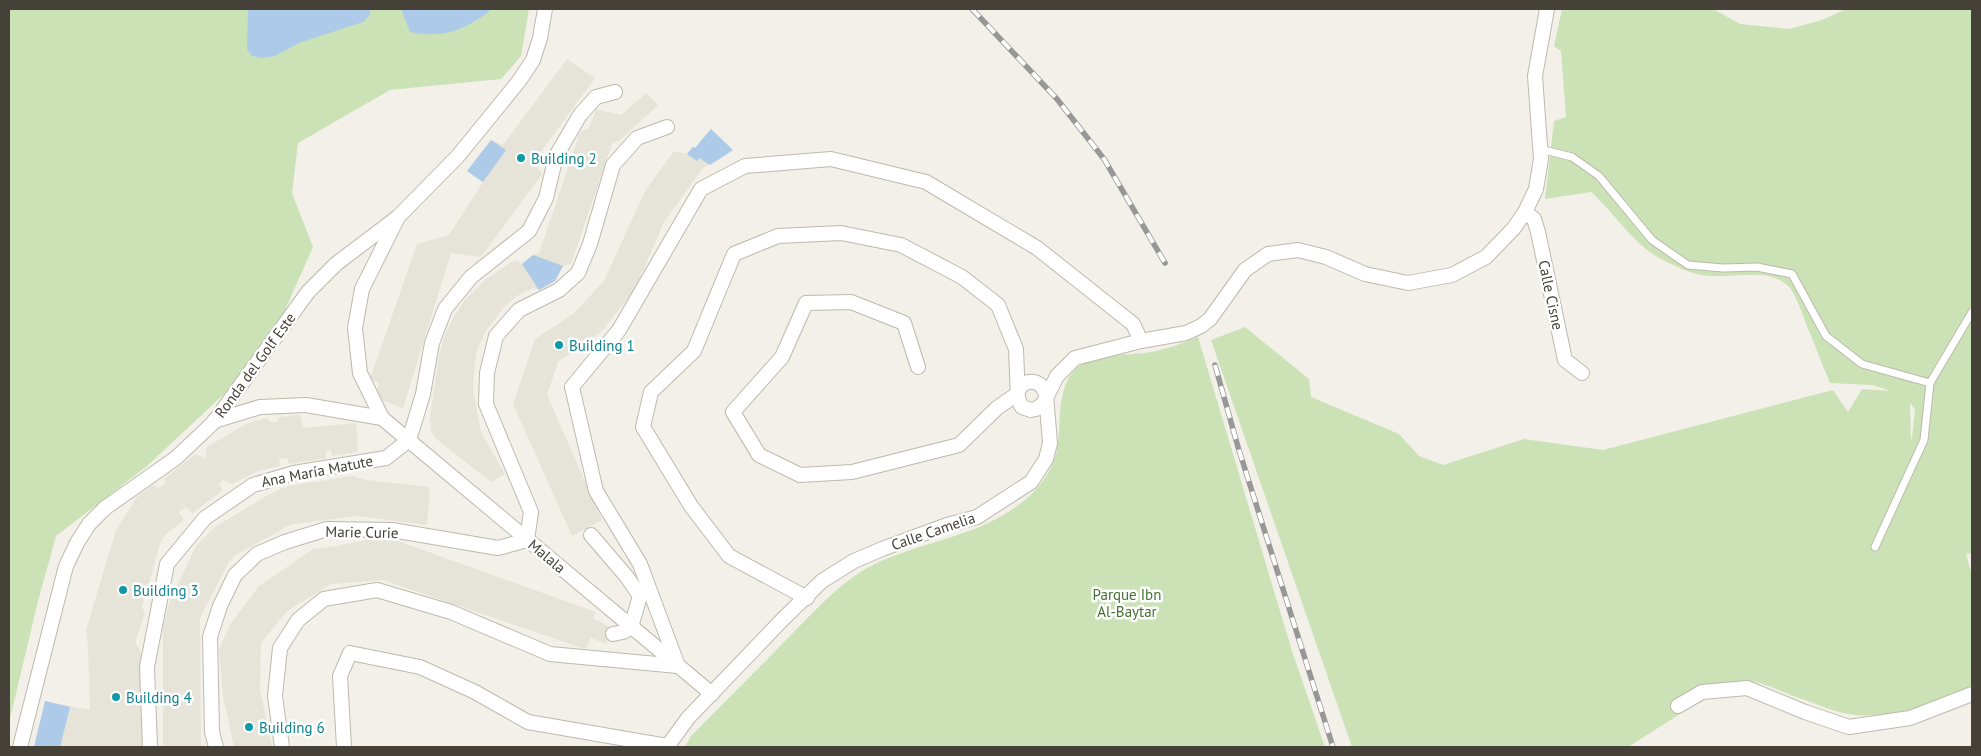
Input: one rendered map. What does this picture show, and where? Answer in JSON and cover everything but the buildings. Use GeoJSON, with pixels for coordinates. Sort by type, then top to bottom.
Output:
{"type":"FeatureCollection","features":[{"type":"Feature","properties":{"kind":"street","name":"Ronda del Golf Este"},"geometry":{"type":"LineString","coordinates":[[20,747],[66,566],[89,524],[105,508],[176,458],[214,422],[308,292],[336,264],[398,217],[458,156],[534,60],[545,9]]}},
{"type":"Feature","properties":{"kind":"street"},"geometry":{"type":"LineString","coordinates":[[807,598],[728,556],[691,506],[643,427],[651,392],[694,351],[734,254],[778,236],[842,232],[901,245],[962,277],[998,304],[1016,349],[1019,403],[1022,407],[1031,410],[1040,407],[1056,376],[1075,358],[1186,333],[1201,326],[1210,319],[1245,270],[1268,254],[1298,250],[1326,257],[1364,274],[1408,283],[1452,275],[1486,257],[1514,228],[1525,212],[1536,189],[1540,149],[1535,76],[1547,9]]}},
{"type":"Feature","properties":{"kind":"street"},"geometry":{"type":"LineString","coordinates":[[409,440],[423,394],[432,343],[445,309],[471,278],[529,231],[546,198],[556,156],[580,115],[596,97],[615,92]]}},
{"type":"Feature","properties":{"kind":"street"},"geometry":{"type":"LineString","coordinates":[[527,540],[531,512],[486,404],[487,373],[496,336],[519,310],[559,290],[578,273],[590,244],[613,165],[637,138],[667,127]]}},
{"type":"Feature","properties":{"kind":"street"},"geometry":{"type":"LineString","coordinates":[[282,747],[276,696],[280,648],[298,620],[324,599],[377,590],[451,612],[550,654],[678,666],[640,564],[596,490],[572,388],[619,330],[701,189],[745,166],[832,159],[926,182],[1037,248],[1133,324],[1141,342]]}},
{"type":"Feature","properties":{"kind":"street","name":"Calle Cisne"},"geometry":{"type":"LineString","coordinates":[[1525,212],[1534,219],[1538,232],[1565,360],[1582,373]]}},
{"type":"Feature","properties":{"kind":"street"},"geometry":{"type":"LineString","coordinates":[[382,418],[360,374],[355,328],[362,289],[398,217]]}},
{"type":"Feature","properties":{"kind":"street"},"geometry":{"type":"LineString","coordinates":[[918,367],[904,323],[851,302],[806,303],[782,357],[733,412],[759,455],[800,475],[809,475],[852,472],[959,445],[997,408],[1017,394],[1018,390],[1025,383],[1038,383],[1045,390],[1045,399]]}},
{"type":"Feature","properties":{"kind":"street"},"geometry":{"type":"LineString","coordinates":[[241,386],[248,398],[260,407]]}},
{"type":"Feature","properties":{"kind":"street","name":"Calle Camelia"},"geometry":{"type":"LineString","coordinates":[[667,747],[688,718],[822,581],[854,561],[947,525],[977,517],[1032,482],[1046,459],[1050,443],[1045,399]]}},
{"type":"Feature","properties":{"kind":"street"},"geometry":{"type":"LineString","coordinates":[[214,422],[260,407],[306,405],[382,418]]}},
{"type":"Feature","properties":{"kind":"street","name":"Malala"},"geometry":{"type":"LineString","coordinates":[[382,418],[712,694]]}},
{"type":"Feature","properties":{"kind":"street","name":"Ana María Matute"},"geometry":{"type":"LineString","coordinates":[[150,747],[147,667],[168,564],[205,518],[253,485],[294,473],[386,458],[409,440]]}},
{"type":"Feature","properties":{"kind":"street","name":"Marie Curie"},"geometry":{"type":"LineString","coordinates":[[216,747],[212,732],[210,637],[220,606],[235,576],[257,554],[285,542],[327,529],[392,530],[498,548],[527,540]]}},
{"type":"Feature","properties":{"kind":"street"},"geometry":{"type":"LineString","coordinates":[[591,535],[627,577],[640,596],[631,627],[623,632],[613,634]]}},
{"type":"Feature","properties":{"kind":"street"},"geometry":{"type":"LineString","coordinates":[[344,747],[340,676],[350,653],[420,667],[475,692],[528,722],[667,747]]}},
{"type":"Feature","properties":{"kind":"street"},"geometry":{"type":"LineString","coordinates":[[1678,706],[1702,692],[1747,688],[1805,712],[1849,727],[1910,718],[1972,694]]}},
{"type":"Feature","properties":{"kind":"lane"},"geometry":{"type":"LineString","coordinates":[[1540,149],[1572,157],[1599,176],[1652,240],[1688,265],[1723,268],[1757,266],[1792,274],[1826,336],[1862,364],[1930,383]]}},
{"type":"Feature","properties":{"kind":"lane"},"geometry":{"type":"LineString","coordinates":[[1875,547],[1924,440],[1930,383],[1972,312]]}},
{"type":"Feature","properties":{"kind":"shaded area"},"geometry":{"type":"Polygon","coordinates":[[[567,59],[595,78],[532,164],[543,173],[481,257],[451,253],[403,408],[376,398],[379,383],[370,379],[417,244],[449,235],[483,182],[467,171],[491,140],[503,145],[567,59]]]}},
{"type":"Feature","properties":{"kind":"shaded area"},"geometry":{"type":"Polygon","coordinates":[[[646,93],[658,105],[619,141],[612,144],[571,264],[563,266],[555,281],[539,290],[533,288],[517,296],[505,306],[485,332],[476,353],[473,388],[481,432],[505,474],[491,482],[435,438],[431,430],[430,417],[443,340],[452,320],[464,301],[486,279],[515,260],[522,264],[533,255],[539,253],[580,132],[589,128],[596,109],[621,115],[646,93]]]}},
{"type":"Feature","properties":{"kind":"shaded area","name":"Building 1"},"geometry":{"type":"Polygon","coordinates":[[[711,129],[733,150],[703,168],[664,222],[635,289],[602,331],[558,362],[547,395],[602,520],[572,536],[513,404],[535,339],[573,314],[604,281],[645,191],[674,151],[687,154],[693,147],[695,148],[711,129]]]}},
{"type":"Feature","properties":{"kind":"shaded area"},"geometry":{"type":"Polygon","coordinates":[[[300,415],[303,428],[356,423],[358,452],[332,456],[331,450],[326,452],[326,458],[289,464],[287,458],[279,459],[280,466],[258,471],[232,484],[223,480],[219,485],[223,490],[192,514],[186,507],[179,512],[184,520],[166,534],[161,541],[142,607],[145,613],[135,642],[142,654],[140,681],[145,747],[34,747],[45,701],[90,710],[86,630],[116,530],[137,497],[153,485],[159,488],[166,483],[164,479],[196,454],[205,459],[207,447],[248,423],[267,418],[270,422],[277,422],[280,417],[300,415]]]}},
{"type":"Feature","properties":{"kind":"shaded area"},"geometry":{"type":"Polygon","coordinates":[[[353,476],[366,480],[430,487],[427,525],[357,516],[294,524],[234,556],[200,618],[201,747],[163,747],[163,629],[169,603],[196,546],[215,527],[268,495],[287,486],[353,476]]]}},
{"type":"Feature","properties":{"kind":"shaded area"},"geometry":{"type":"Polygon","coordinates":[[[376,538],[398,541],[596,612],[593,618],[610,627],[611,625],[606,644],[591,638],[585,649],[383,580],[331,584],[287,611],[261,643],[260,690],[272,747],[234,747],[223,696],[219,649],[230,625],[258,587],[313,549],[376,538]]]}},
{"type":"Feature","properties":{"kind":"green space"},"geometry":{"type":"Polygon","coordinates":[[[9,9],[529,9],[521,56],[501,79],[390,90],[298,143],[292,193],[313,247],[269,346],[222,396],[147,466],[56,536],[38,601],[9,723],[9,9]]]}},
{"type":"Feature","properties":{"kind":"green space"},"geometry":{"type":"Polygon","coordinates":[[[1562,9],[1713,9],[1740,24],[1789,29],[1822,20],[1846,9],[1972,9],[1972,553],[1966,554],[1972,575],[1972,688],[1897,713],[1865,715],[1838,712],[1767,686],[1743,680],[1743,691],[1702,700],[1628,747],[1352,747],[1211,340],[1245,327],[1309,379],[1311,397],[1399,434],[1419,456],[1443,465],[1524,439],[1603,450],[1833,390],[1848,412],[1862,389],[1891,391],[1872,385],[1830,383],[1795,297],[1790,288],[1782,281],[1760,275],[1702,275],[1672,265],[1652,254],[1634,238],[1591,192],[1545,199],[1554,121],[1566,117],[1561,51],[1554,46],[1562,9]],[[1910,403],[1911,439],[1912,439],[1915,409],[1910,403]]]}},
{"type":"Feature","properties":{"kind":"green space","name":"Parque Ibn Al-Baytar"},"geometry":{"type":"Polygon","coordinates":[[[1198,337],[1292,651],[1325,747],[685,747],[691,736],[847,581],[869,567],[889,558],[988,523],[1007,513],[1031,495],[1045,477],[1055,457],[1063,395],[1066,384],[1078,367],[1094,359],[1113,355],[1157,351],[1198,337]]]}},
{"type":"Feature","properties":{"kind":"water"},"geometry":{"type":"Polygon","coordinates":[[[248,9],[371,9],[369,16],[363,22],[299,43],[275,56],[262,58],[252,56],[247,49],[248,9]]]}},
{"type":"Feature","properties":{"kind":"water"},"geometry":{"type":"Polygon","coordinates":[[[401,9],[492,9],[473,22],[454,31],[422,34],[410,32],[401,9]]]}},
{"type":"Feature","properties":{"kind":"water"},"geometry":{"type":"Polygon","coordinates":[[[711,129],[733,150],[710,165],[699,158],[697,161],[687,154],[693,147],[695,148],[711,129]]]}},
{"type":"Feature","properties":{"kind":"water"},"geometry":{"type":"Polygon","coordinates":[[[491,140],[506,150],[483,182],[467,171],[491,140]]]}},
{"type":"Feature","properties":{"kind":"water"},"geometry":{"type":"Polygon","coordinates":[[[533,255],[563,266],[555,281],[539,290],[522,264],[533,255]]]}},
{"type":"Feature","properties":{"kind":"water"},"geometry":{"type":"Polygon","coordinates":[[[45,701],[70,707],[60,747],[34,747],[45,701]]]}},
{"type":"Feature","properties":{"kind":"railway"},"geometry":{"type":"LineString","coordinates":[[972,9],[1057,99],[1104,159],[1165,263]]}},
{"type":"Feature","properties":{"kind":"railway"},"geometry":{"type":"LineString","coordinates":[[1215,365],[1238,447],[1333,747]]}},
{"type":"Feature","properties":{"kind":"place","name":"Building 2"},"geometry":{"type":"Point","coordinates":[521,158]}},
{"type":"Feature","properties":{"kind":"place","name":"Building 1"},"geometry":{"type":"Point","coordinates":[559,345]}},
{"type":"Feature","properties":{"kind":"place","name":"Building 3"},"geometry":{"type":"Point","coordinates":[123,590]}},
{"type":"Feature","properties":{"kind":"place","name":"Building 4"},"geometry":{"type":"Point","coordinates":[116,697]}},
{"type":"Feature","properties":{"kind":"place","name":"Building 6"},"geometry":{"type":"Point","coordinates":[249,727]}}]}
